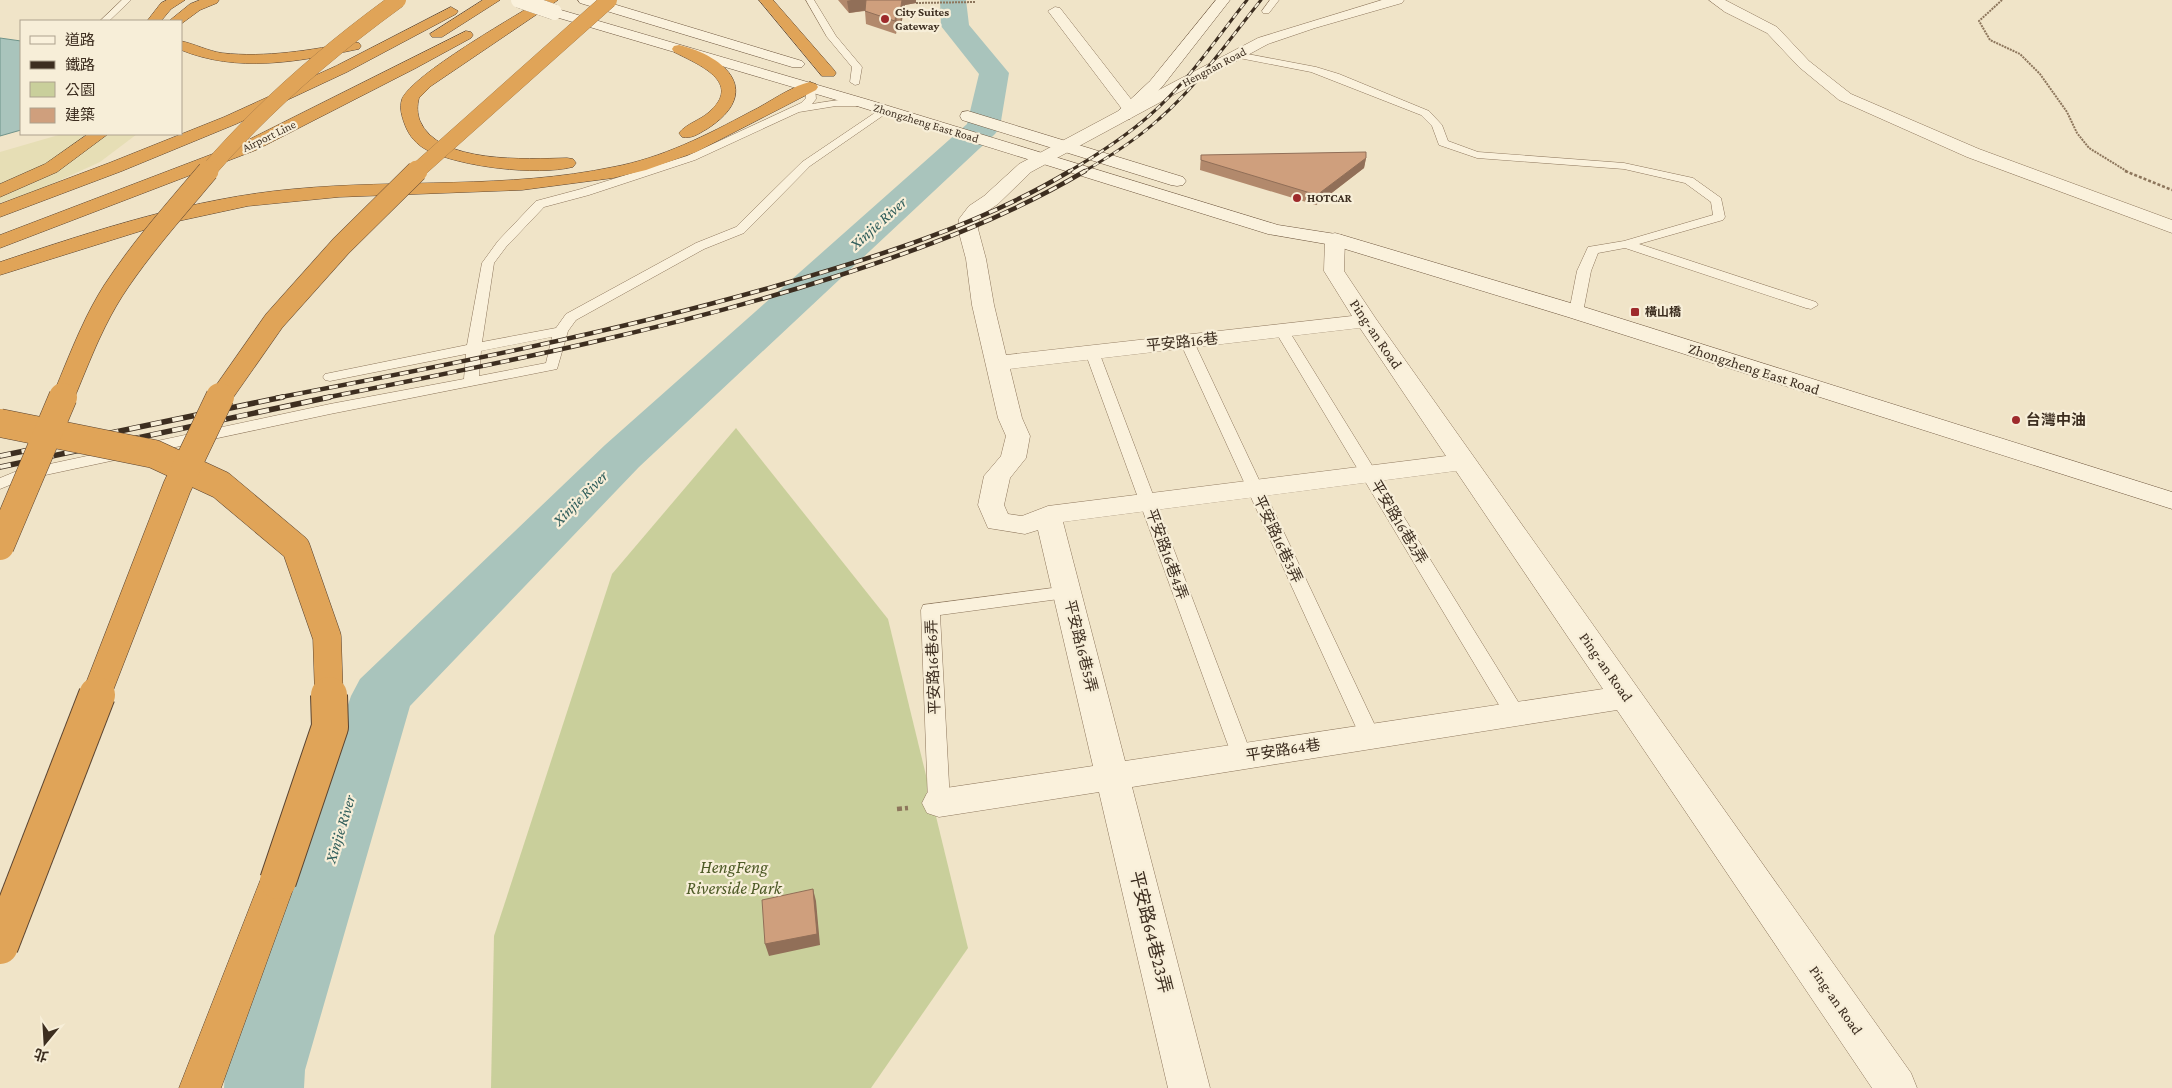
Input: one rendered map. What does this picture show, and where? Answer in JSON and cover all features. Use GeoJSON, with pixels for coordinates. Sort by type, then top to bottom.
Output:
{"type":"FeatureCollection","features":[{"type":"Feature","properties":{"kind":"highway"},"geometry":{"type":"LineString","coordinates":[[155,20],[166,6],[178,0]]}},
{"type":"Feature","properties":{"kind":"highway"},"geometry":{"type":"LineString","coordinates":[[177,20],[195,7],[212,0]]}},
{"type":"Feature","properties":{"kind":"highway"},"geometry":{"type":"LineString","coordinates":[[0,546],[85,346],[113,292],[160,227],[230,145],[299,80],[372,19],[398,0]]}},
{"type":"Feature","properties":{"kind":"highway"},"geometry":{"type":"LineString","coordinates":[[0,211],[211,130],[392,44],[469,0]]}},
{"type":"Feature","properties":{"kind":"highway","name":"Airport Line"},"geometry":{"type":"LineString","coordinates":[[0,228],[259,125],[389,60],[493,0]]}},
{"type":"Feature","properties":{"kind":"highway","name":"Airport Line"},"geometry":{"type":"LineString","coordinates":[[0,242],[250,146],[440,50],[523,0]]}},
{"type":"Feature","properties":{"kind":"highway"},"geometry":{"type":"LineString","coordinates":[[0,946],[177,487],[222,394],[274,320],[341,246],[421,167],[609,0]]}},
{"type":"Feature","properties":{"kind":"highway"},"geometry":{"type":"LineString","coordinates":[[766,0],[831,74]]}},
{"type":"Feature","properties":{"kind":"highway"},"geometry":{"type":"LineString","coordinates":[[0,259],[287,142],[552,6]]}},
{"type":"Feature","properties":{"kind":"highway"},"geometry":{"type":"LineString","coordinates":[[182,46],[190,50],[220,57],[294,56],[355,46],[406,31],[439,18]]}},
{"type":"Feature","properties":{"kind":"highway"},"geometry":{"type":"LineString","coordinates":[[494,36],[427,82],[411,98],[409,109],[410,124],[421,138],[431,146],[464,157],[501,163],[535,165],[587,161],[658,146],[684,135],[709,121],[725,107],[729,91],[727,83],[720,72],[708,63],[679,49]]}},
{"type":"Feature","properties":{"kind":"highway"},"geometry":{"type":"LineString","coordinates":[[0,269],[98,236],[182,213],[248,200],[327,191],[504,186],[615,173],[664,158],[704,142],[810,87]]}},
{"type":"Feature","properties":{"kind":"highway"},"geometry":{"type":"LineString","coordinates":[[0,191],[51,168],[98,135]]}},
{"type":"Feature","properties":{"kind":"highway"},"geometry":{"type":"LineString","coordinates":[[0,423],[154,454],[221,485],[296,548],[327,637],[330,727],[278,881],[200,1088]]}},
{"type":"Feature","properties":{"kind":"street","name":"Zhongzheng East Road"},"geometry":{"type":"LineString","coordinates":[[519,0],[552,6],[679,49],[864,103],[1017,151],[1041,149]]}},
{"type":"Feature","properties":{"kind":"street","name":"Zhongzheng East Road"},"geometry":{"type":"LineString","coordinates":[[585,0],[872,87]]}},
{"type":"Feature","properties":{"kind":"street"},"geometry":{"type":"LineString","coordinates":[[1055,11],[1127,112],[1156,84],[1223,0]]}},
{"type":"Feature","properties":{"kind":"street","name":"Hengnan Road"},"geometry":{"type":"LineString","coordinates":[[998,363],[983,305],[976,259],[968,229],[969,219],[976,210],[991,200],[1025,168],[1041,149],[1065,146],[1263,41],[1310,25],[1397,0]]}},
{"type":"Feature","properties":{"kind":"street"},"geometry":{"type":"LineString","coordinates":[[1716,0],[1772,30],[1804,64],[1845,97],[1973,153],[2172,227]]}},
{"type":"Feature","properties":{"kind":"street"},"geometry":{"type":"LineString","coordinates":[[810,87],[831,74]]}},
{"type":"Feature","properties":{"kind":"street","name":"Zhongzheng East Road"},"geometry":{"type":"LineString","coordinates":[[951,111],[1041,149],[1275,230],[1335,240],[1576,312],[2172,501]]}},
{"type":"Feature","properties":{"kind":"street"},"geometry":{"type":"LineString","coordinates":[[1065,146],[1191,185]]}},
{"type":"Feature","properties":{"kind":"street","name":"Zhongzheng East Road"},"geometry":{"type":"LineString","coordinates":[[1282,213],[1335,240]]}},
{"type":"Feature","properties":{"kind":"street","name":"Ping-an Road"},"geometry":{"type":"LineString","coordinates":[[1335,240],[1334,271],[1366,321],[1896,1088]]}},
{"type":"Feature","properties":{"kind":"street","name":"平安路16巷"},"geometry":{"type":"LineString","coordinates":[[998,363],[1366,321]]}},
{"type":"Feature","properties":{"kind":"street"},"geometry":{"type":"LineString","coordinates":[[998,363],[1010,418],[1018,436],[1013,458],[997,476],[991,505],[998,522],[1025,525],[1048,515],[1464,462]]}},
{"type":"Feature","properties":{"kind":"street","name":"平安路16巷5弄"},"geometry":{"type":"LineString","coordinates":[[1048,515],[1113,776]]}},
{"type":"Feature","properties":{"kind":"street","name":"平安路64巷"},"geometry":{"type":"LineString","coordinates":[[939,803],[1627,697]]}},
{"type":"Feature","properties":{"kind":"street","name":"平安路64巷23弄"},"geometry":{"type":"LineString","coordinates":[[1113,776],[1189,1088]]}},
{"type":"Feature","properties":{"kind":"lane"},"geometry":{"type":"LineString","coordinates":[[105,20],[127,0]]}},
{"type":"Feature","properties":{"kind":"lane"},"geometry":{"type":"LineString","coordinates":[[810,0],[832,37],[857,67],[855,82]]}},
{"type":"Feature","properties":{"kind":"lane"},"geometry":{"type":"LineString","coordinates":[[1266,11],[1275,0]]}},
{"type":"Feature","properties":{"kind":"lane"},"geometry":{"type":"LineString","coordinates":[[1237,55],[1313,69],[1336,76],[1425,113],[1437,125],[1443,144],[1477,155],[1624,166],[1689,180],[1717,201],[1719,217],[1626,244],[1593,250],[1584,271],[1576,312]]}},
{"type":"Feature","properties":{"kind":"lane"},"geometry":{"type":"LineString","coordinates":[[471,382],[474,348],[488,263],[502,244],[540,204],[586,192],[683,161],[794,110],[811,99],[810,87]]}},
{"type":"Feature","properties":{"kind":"lane"},"geometry":{"type":"LineString","coordinates":[[794,110],[829,104],[864,103]]}},
{"type":"Feature","properties":{"kind":"lane"},"geometry":{"type":"LineString","coordinates":[[0,484],[17,476],[330,409],[552,366],[561,331],[566,322],[582,310],[700,246],[740,230],[806,164],[886,110]]}},
{"type":"Feature","properties":{"kind":"lane"},"geometry":{"type":"LineString","coordinates":[[1626,244],[1811,305]]}},
{"type":"Feature","properties":{"kind":"lane"},"geometry":{"type":"LineString","coordinates":[[330,377],[561,331]]}},
{"type":"Feature","properties":{"kind":"lane","name":"平安路16巷2弄"},"geometry":{"type":"LineString","coordinates":[[1282,331],[1515,714]]}},
{"type":"Feature","properties":{"kind":"lane","name":"平安路16巷3弄"},"geometry":{"type":"LineString","coordinates":[[1186,342],[1370,736]]}},
{"type":"Feature","properties":{"kind":"lane","name":"平安路16巷4弄"},"geometry":{"type":"LineString","coordinates":[[1092,352],[1242,756]]}},
{"type":"Feature","properties":{"kind":"lane","name":"平安路16巷6弄"},"geometry":{"type":"LineString","coordinates":[[939,803],[930,610],[1068,592]]}},
{"type":"Feature","properties":{"kind":"path"},"geometry":{"type":"LineString","coordinates":[[2002,0],[1979,21],[1990,40],[2020,54],[2040,74],[2067,112],[2077,133],[2089,148],[2125,172],[2172,190]]}},
{"type":"Feature","properties":{"kind":"path"},"geometry":{"type":"LineString","coordinates":[[916,3],[976,2]]}},
{"type":"Feature","properties":{"kind":"shaded area"},"geometry":{"type":"Polygon","coordinates":[[[59,135],[136,135],[100,162],[43,188],[0,203],[0,152],[59,135]]]}},
{"type":"Feature","properties":{"kind":"green space","name":"HengFeng Riverside Park"},"geometry":{"type":"Polygon","coordinates":[[[736,428],[888,619],[968,948],[871,1088],[491,1088],[494,936],[612,574],[736,428]]]}},
{"type":"Feature","properties":{"kind":"water"},"geometry":{"type":"Polygon","coordinates":[[[0,38],[20,41],[20,130],[0,136],[0,38]]]}},
{"type":"Feature","properties":{"kind":"building"},"geometry":{"type":"Polygon","coordinates":[[[866,0],[902,0],[900,12],[896,12],[895,21],[865,11],[866,0]]]}},
{"type":"Feature","properties":{"kind":"building"},"geometry":{"type":"Polygon","coordinates":[[[1366,152],[1366,158],[1317,195],[1201,160],[1201,155],[1366,152]]]}},
{"type":"Feature","properties":{"kind":"building"},"geometry":{"type":"Polygon","coordinates":[[[813,889],[817,934],[765,944],[762,900],[813,889]]]}},
{"type":"Feature","properties":{"kind":"waterway","name":"Xinjie River"},"geometry":{"type":"LineString","coordinates":[[264,1088],[265,1070],[382,696],[622,456],[983,127],[994,73],[955,26],[953,0]]}},
{"type":"Feature","properties":{"kind":"railway"},"geometry":{"type":"LineString","coordinates":[[1068,172],[1121,138],[1164,102],[1201,60],[1247,0]]}},
{"type":"Feature","properties":{"kind":"railway"},"geometry":{"type":"LineString","coordinates":[[1083,172],[1132,141],[1173,106],[1212,62],[1261,0]]}},
{"type":"Feature","properties":{"kind":"railway"},"geometry":{"type":"LineString","coordinates":[[276,398],[590,334],[776,286],[927,238],[1000,208],[1070,171]]}},
{"type":"Feature","properties":{"kind":"railway"},"geometry":{"type":"LineString","coordinates":[[324,398],[579,345],[769,297],[864,267],[961,232],[1024,204],[1085,171]]}},
{"type":"Feature","properties":{"kind":"railway"},"geometry":{"type":"LineString","coordinates":[[0,456],[283,397]]}},
{"type":"Feature","properties":{"kind":"railway"},"geometry":{"type":"LineString","coordinates":[[0,467],[330,397]]}},
{"type":"Feature","properties":{"kind":"place","name":"City Suites Gateway"},"geometry":{"type":"Point","coordinates":[885,19]}},
{"type":"Feature","properties":{"kind":"place","name":"HOTCAR"},"geometry":{"type":"Point","coordinates":[1297,198]}},
{"type":"Feature","properties":{"kind":"place","name":"橫山橋"},"geometry":{"type":"Point","coordinates":[1635,312]}},
{"type":"Feature","properties":{"kind":"place","name":"台灣中油"},"geometry":{"type":"Point","coordinates":[2016,420]}}]}
